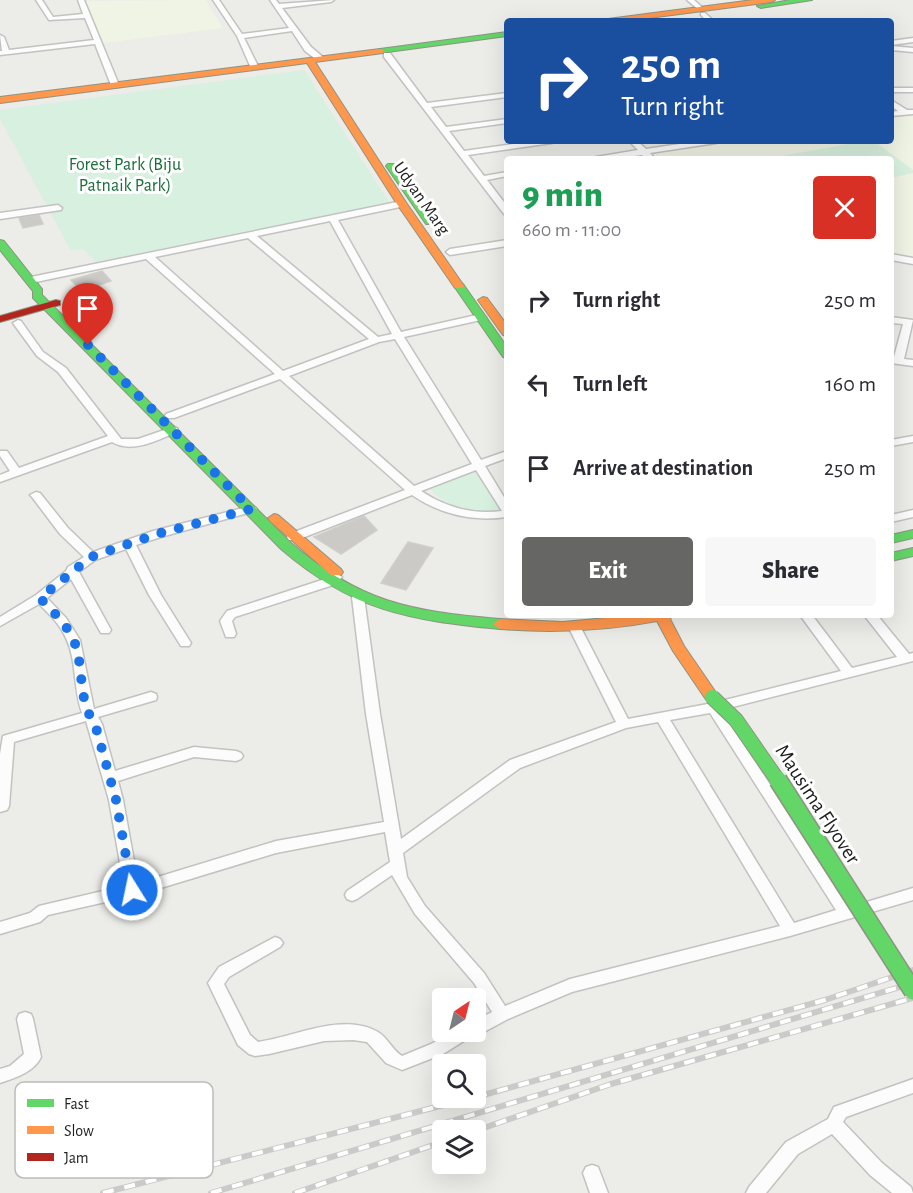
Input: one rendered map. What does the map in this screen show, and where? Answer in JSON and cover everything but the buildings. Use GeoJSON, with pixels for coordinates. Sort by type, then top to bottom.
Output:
{"type":"FeatureCollection","features":[{"type":"Feature","properties":{"kind":"street"},"geometry":{"type":"LineString","coordinates":[[39,0],[51,19],[87,16]]}},
{"type":"Feature","properties":{"kind":"street"},"geometry":{"type":"LineString","coordinates":[[81,0],[115,86]]}},
{"type":"Feature","properties":{"kind":"street"},"geometry":{"type":"LineString","coordinates":[[216,0],[240,36],[254,66]]}},
{"type":"Feature","properties":{"kind":"street"},"geometry":{"type":"LineString","coordinates":[[276,3],[331,0]]}},
{"type":"Feature","properties":{"kind":"street"},"geometry":{"type":"LineString","coordinates":[[665,18],[771,0]]}},
{"type":"Feature","properties":{"kind":"street"},"geometry":{"type":"LineString","coordinates":[[636,18],[808,0]]}},
{"type":"Feature","properties":{"kind":"street"},"geometry":{"type":"LineString","coordinates":[[276,3],[315,59]]}},
{"type":"Feature","properties":{"kind":"street"},"geometry":{"type":"LineString","coordinates":[[240,36],[294,29]]}},
{"type":"Feature","properties":{"kind":"street"},"geometry":{"type":"LineString","coordinates":[[0,100],[504,34]]}},
{"type":"Feature","properties":{"kind":"street"},"geometry":{"type":"LineString","coordinates":[[0,37],[3,52],[98,42]]}},
{"type":"Feature","properties":{"kind":"street"},"geometry":{"type":"LineString","coordinates":[[0,105],[315,59],[387,55],[504,40]]}},
{"type":"Feature","properties":{"kind":"street"},"geometry":{"type":"LineString","coordinates":[[894,43],[913,40]]}},
{"type":"Feature","properties":{"kind":"street"},"geometry":{"type":"LineString","coordinates":[[894,48],[913,50]]}},
{"type":"Feature","properties":{"kind":"street"},"geometry":{"type":"LineString","coordinates":[[387,55],[428,105],[504,207]]}},
{"type":"Feature","properties":{"kind":"street","name":"Udyan Marg"},"geometry":{"type":"LineString","coordinates":[[315,59],[399,188],[450,252],[504,329]]}},
{"type":"Feature","properties":{"kind":"street"},"geometry":{"type":"LineString","coordinates":[[894,90],[913,90]]}},
{"type":"Feature","properties":{"kind":"street"},"geometry":{"type":"LineString","coordinates":[[428,105],[504,95]]}},
{"type":"Feature","properties":{"kind":"street"},"geometry":{"type":"LineString","coordinates":[[894,104],[909,112]]}},
{"type":"Feature","properties":{"kind":"street"},"geometry":{"type":"LineString","coordinates":[[894,114],[909,112]]}},
{"type":"Feature","properties":{"kind":"street"},"geometry":{"type":"LineString","coordinates":[[446,129],[504,121]]}},
{"type":"Feature","properties":{"kind":"street"},"geometry":{"type":"LineString","coordinates":[[464,153],[530,144]]}},
{"type":"Feature","properties":{"kind":"street"},"geometry":{"type":"LineString","coordinates":[[636,144],[648,156]]}},
{"type":"Feature","properties":{"kind":"street"},"geometry":{"type":"LineString","coordinates":[[613,156],[685,144]]}},
{"type":"Feature","properties":{"kind":"street"},"geometry":{"type":"LineString","coordinates":[[482,179],[504,175]]}},
{"type":"Feature","properties":{"kind":"street","name":"Udyan Marg"},"geometry":{"type":"LineString","coordinates":[[399,188],[402,204],[504,350]]}},
{"type":"Feature","properties":{"kind":"street"},"geometry":{"type":"LineString","coordinates":[[494,194],[504,192]]}},
{"type":"Feature","properties":{"kind":"street"},"geometry":{"type":"LineString","coordinates":[[0,312],[148,256],[402,204]]}},
{"type":"Feature","properties":{"kind":"street"},"geometry":{"type":"LineString","coordinates":[[0,216],[58,208]]}},
{"type":"Feature","properties":{"kind":"street"},"geometry":{"type":"LineString","coordinates":[[333,218],[398,335],[479,463],[504,508]]}},
{"type":"Feature","properties":{"kind":"street"},"geometry":{"type":"LineString","coordinates":[[251,236],[376,340]]}},
{"type":"Feature","properties":{"kind":"street"},"geometry":{"type":"LineString","coordinates":[[0,243],[45,296],[171,423],[293,554],[335,578],[379,595],[464,615],[619,622],[644,618]]}},
{"type":"Feature","properties":{"kind":"street"},"geometry":{"type":"LineString","coordinates":[[450,252],[504,243]]}},
{"type":"Feature","properties":{"kind":"street"},"geometry":{"type":"LineString","coordinates":[[148,256],[412,490],[439,506],[460,513],[482,517],[504,513]]}},
{"type":"Feature","properties":{"kind":"street"},"geometry":{"type":"LineString","coordinates":[[894,258],[913,261]]}},
{"type":"Feature","properties":{"kind":"street"},"geometry":{"type":"LineString","coordinates":[[0,319],[45,296]]}},
{"type":"Feature","properties":{"kind":"street"},"geometry":{"type":"LineString","coordinates":[[18,323],[40,354],[62,370],[113,438],[128,444],[282,375],[376,340],[481,316]]}},
{"type":"Feature","properties":{"kind":"street"},"geometry":{"type":"LineString","coordinates":[[894,320],[910,323],[895,361],[913,363]]}},
{"type":"Feature","properties":{"kind":"street"},"geometry":{"type":"LineString","coordinates":[[171,423],[358,597],[411,611],[493,626],[569,620]]}},
{"type":"Feature","properties":{"kind":"street"},"geometry":{"type":"LineString","coordinates":[[0,479],[113,438]]}},
{"type":"Feature","properties":{"kind":"street"},"geometry":{"type":"LineString","coordinates":[[894,442],[913,439]]}},
{"type":"Feature","properties":{"kind":"street"},"geometry":{"type":"LineString","coordinates":[[3,453],[17,473]]}},
{"type":"Feature","properties":{"kind":"street"},"geometry":{"type":"LineString","coordinates":[[293,537],[504,455]]}},
{"type":"Feature","properties":{"kind":"street"},"geometry":{"type":"LineString","coordinates":[[36,495],[64,531],[91,557]]}},
{"type":"Feature","properties":{"kind":"street"},"geometry":{"type":"LineString","coordinates":[[0,622],[40,598],[91,557],[251,509]]}},
{"type":"Feature","properties":{"kind":"street"},"geometry":{"type":"LineString","coordinates":[[894,518],[913,513]]}},
{"type":"Feature","properties":{"kind":"street"},"geometry":{"type":"LineString","coordinates":[[894,538],[913,534]]}},
{"type":"Feature","properties":{"kind":"street"},"geometry":{"type":"LineString","coordinates":[[129,544],[185,643]]}},
{"type":"Feature","properties":{"kind":"street"},"geometry":{"type":"LineString","coordinates":[[894,556],[913,552]]}},
{"type":"Feature","properties":{"kind":"street"},"geometry":{"type":"LineString","coordinates":[[72,570],[105,630]]}},
{"type":"Feature","properties":{"kind":"street"},"geometry":{"type":"LineString","coordinates":[[230,634],[226,621],[231,614],[335,578]]}},
{"type":"Feature","properties":{"kind":"street"},"geometry":{"type":"LineString","coordinates":[[358,597],[390,826],[400,878],[420,910],[479,978],[502,1014]]}},
{"type":"Feature","properties":{"kind":"street"},"geometry":{"type":"LineString","coordinates":[[40,598],[71,634],[77,649],[87,714],[95,724],[110,778],[132,890]]}},
{"type":"Feature","properties":{"kind":"street","name":"Mausima Flyover"},"geometry":{"type":"LineString","coordinates":[[664,618],[678,648],[712,702],[735,720],[761,754],[913,991]]}},
{"type":"Feature","properties":{"kind":"street"},"geometry":{"type":"LineString","coordinates":[[808,618],[849,673]]}},
{"type":"Feature","properties":{"kind":"street"},"geometry":{"type":"LineString","coordinates":[[352,895],[396,857],[515,764],[624,724],[663,719],[712,702],[909,658],[873,618]]}},
{"type":"Feature","properties":{"kind":"street"},"geometry":{"type":"LineString","coordinates":[[569,620],[624,724]]}},
{"type":"Feature","properties":{"kind":"street"},"geometry":{"type":"LineString","coordinates":[[0,807],[2,806],[4,756],[8,739],[151,696]]}},
{"type":"Feature","properties":{"kind":"street"},"geometry":{"type":"LineString","coordinates":[[712,702],[846,913]]}},
{"type":"Feature","properties":{"kind":"street"},"geometry":{"type":"LineString","coordinates":[[663,719],[790,930]]}},
{"type":"Feature","properties":{"kind":"street"},"geometry":{"type":"LineString","coordinates":[[110,778],[194,752],[236,756]]}},
{"type":"Feature","properties":{"kind":"street"},"geometry":{"type":"LineString","coordinates":[[0,928],[35,918],[44,909],[132,890],[276,847],[390,826]]}},
{"type":"Feature","properties":{"kind":"street"},"geometry":{"type":"LineString","coordinates":[[486,1023],[570,986],[790,930],[913,894]]}},
{"type":"Feature","properties":{"kind":"street"},"geometry":{"type":"LineString","coordinates":[[275,943],[224,972],[217,979],[217,989],[248,1046],[260,1049],[333,1033],[366,1034],[376,1039],[389,1056],[402,1063],[449,1042]]}},
{"type":"Feature","properties":{"kind":"street"},"geometry":{"type":"LineString","coordinates":[[0,1076],[15,1071],[33,1057],[26,1019]]}},
{"type":"Feature","properties":{"kind":"street"},"geometry":{"type":"LineString","coordinates":[[755,1193],[792,1149],[834,1124],[840,1112],[913,1086]]}},
{"type":"Feature","properties":{"kind":"street"},"geometry":{"type":"LineString","coordinates":[[834,1124],[876,1169],[905,1193]]}},
{"type":"Feature","properties":{"kind":"street"},"geometry":{"type":"LineString","coordinates":[[592,1173],[600,1193]]}},
{"type":"Feature","properties":{"kind":"shaded area"},"geometry":{"type":"Polygon","coordinates":[[[205,0],[223,28],[104,43],[83,1],[205,0]]]}},
{"type":"Feature","properties":{"kind":"shaded area"},"geometry":{"type":"Polygon","coordinates":[[[913,115],[913,257],[894,254],[894,156],[649,156],[646,153],[709,144],[894,144],[894,118],[913,115]]]}},
{"type":"Feature","properties":{"kind":"green space","name":"Forest Park (Biju Patnaik Park)"},"geometry":{"type":"Polygon","coordinates":[[[304,70],[389,202],[96,262],[83,249],[71,251],[0,119],[0,110],[304,70]]]}},
{"type":"Feature","properties":{"kind":"green space"},"geometry":{"type":"Polygon","coordinates":[[[849,144],[878,144],[913,170],[913,173],[894,177],[894,156],[781,156],[849,144]]]}},
{"type":"Feature","properties":{"kind":"green space"},"geometry":{"type":"Polygon","coordinates":[[[476,472],[500,511],[462,508],[444,501],[430,489],[476,472]]]}},
{"type":"Feature","properties":{"kind":"railway"},"geometry":{"type":"LineString","coordinates":[[486,1094],[825,1000],[913,970]]}},
{"type":"Feature","properties":{"kind":"railway"},"geometry":{"type":"LineString","coordinates":[[211,1193],[913,983]]}},
{"type":"Feature","properties":{"kind":"railway"},"geometry":{"type":"LineString","coordinates":[[486,1127],[611,1084],[913,998]]}},
{"type":"Feature","properties":{"kind":"railway"},"geometry":{"type":"LineString","coordinates":[[213,1165],[432,1108]]}},
{"type":"Feature","properties":{"kind":"railway"},"geometry":{"type":"LineString","coordinates":[[295,1193],[432,1145]]}},
{"type":"Feature","properties":{"kind":"railway"},"geometry":{"type":"LineString","coordinates":[[103,1193],[161,1178]]}},
{"type":"Feature","properties":{"kind":"traffic: fast"},"geometry":{"type":"LineString","coordinates":[[761,6],[808,0]]}},
{"type":"Feature","properties":{"kind":"traffic: fast"},"geometry":{"type":"LineString","coordinates":[[380,51],[504,34]]}},
{"type":"Feature","properties":{"kind":"traffic: fast"},"geometry":{"type":"LineString","coordinates":[[391,166],[429,222]]}},
{"type":"Feature","properties":{"kind":"traffic: fast"},"geometry":{"type":"LineString","coordinates":[[0,243],[38,291],[37,296],[286,546],[311,567],[335,584],[386,606],[440,617],[500,624]]}},
{"type":"Feature","properties":{"kind":"traffic: fast"},"geometry":{"type":"LineString","coordinates":[[459,286],[504,351]]}},
{"type":"Feature","properties":{"kind":"traffic: fast"},"geometry":{"type":"LineString","coordinates":[[894,538],[913,534]]}},
{"type":"Feature","properties":{"kind":"traffic: fast"},"geometry":{"type":"LineString","coordinates":[[894,556],[913,552]]}},
{"type":"Feature","properties":{"kind":"traffic: fast"},"geometry":{"type":"LineString","coordinates":[[712,697],[736,720],[761,754],[913,991]]}},
{"type":"Feature","properties":{"kind":"traffic: slow"},"geometry":{"type":"LineString","coordinates":[[631,18],[771,0]]}},
{"type":"Feature","properties":{"kind":"traffic: slow"},"geometry":{"type":"LineString","coordinates":[[0,100],[380,51]]}},
{"type":"Feature","properties":{"kind":"traffic: slow"},"geometry":{"type":"LineString","coordinates":[[309,59],[402,204],[459,286]]}},
{"type":"Feature","properties":{"kind":"traffic: slow"},"geometry":{"type":"LineString","coordinates":[[483,300],[504,329]]}},
{"type":"Feature","properties":{"kind":"traffic: slow"},"geometry":{"type":"LineString","coordinates":[[274,518],[336,572]]}},
{"type":"Feature","properties":{"kind":"traffic: slow"},"geometry":{"type":"LineString","coordinates":[[500,624],[542,627],[583,626],[648,618]]}},
{"type":"Feature","properties":{"kind":"traffic: slow"},"geometry":{"type":"LineString","coordinates":[[663,618],[678,648],[712,697]]}},
{"type":"Feature","properties":{"kind":"traffic: jam"},"geometry":{"type":"LineString","coordinates":[[0,319],[56,303]]}},
{"type":"Feature","properties":{"kind":"route"},"geometry":{"type":"LineString","coordinates":[[88,345],[251,509],[157,534],[91,557],[40,598],[71,634],[77,649],[87,714],[95,724],[116,800],[132,890]]}}]}
